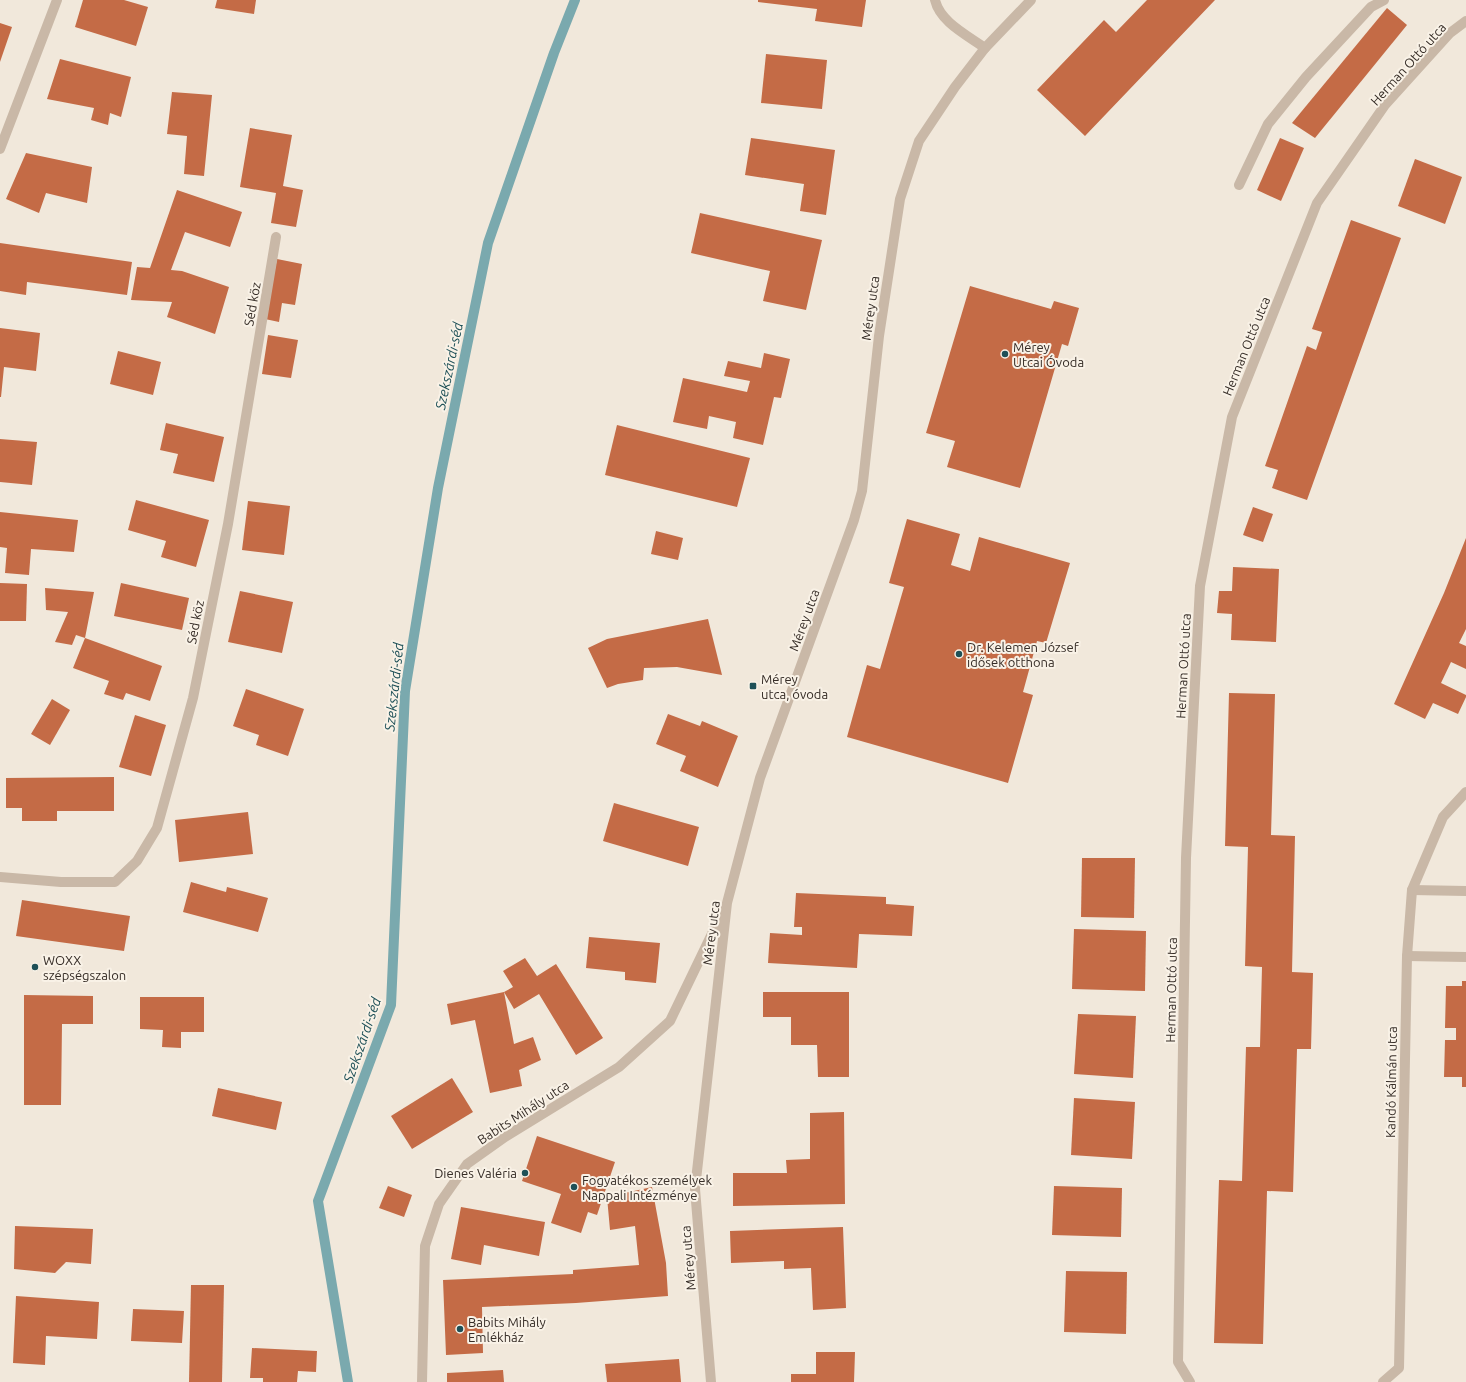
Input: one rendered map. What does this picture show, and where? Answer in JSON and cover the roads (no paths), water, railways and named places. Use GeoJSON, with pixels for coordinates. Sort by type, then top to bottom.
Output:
{"type":"FeatureCollection","features":[{"type":"Feature","properties":{"kind":"street"},"geometry":{"type":"LineString","coordinates":[[0,150],[57,0]]}},
{"type":"Feature","properties":{"kind":"street"},"geometry":{"type":"LineString","coordinates":[[935,0],[936,5],[944,18],[985,48]]}},
{"type":"Feature","properties":{"kind":"street","name":"Mérey utca"},"geometry":{"type":"LineString","coordinates":[[711,1382],[695,1190],[727,904],[760,778],[856,513],[862,491],[879,336],[900,199],[919,141],[955,87],[985,48],[1031,0]]}},
{"type":"Feature","properties":{"kind":"street"},"geometry":{"type":"LineString","coordinates":[[1239,185],[1268,124],[1306,78],[1371,7],[1384,0]]}},
{"type":"Feature","properties":{"kind":"street","name":"Herman Ottó utca"},"geometry":{"type":"LineString","coordinates":[[1190,1382],[1178,1362],[1186,851],[1200,586],[1232,417],[1317,203],[1385,106],[1450,33],[1466,21]]}},
{"type":"Feature","properties":{"kind":"street","name":"Séd köz"},"geometry":{"type":"LineString","coordinates":[[0,877],[61,882],[115,882],[137,860],[157,828],[194,698],[228,524],[276,236]]}},
{"type":"Feature","properties":{"kind":"street","name":"Kandó Kálmán utca"},"geometry":{"type":"LineString","coordinates":[[1383,1382],[1399,1368],[1407,956],[1412,890],[1443,817],[1466,792]]}},
{"type":"Feature","properties":{"kind":"street"},"geometry":{"type":"LineString","coordinates":[[1412,890],[1466,890]]}},
{"type":"Feature","properties":{"kind":"street","name":"Babits Mihály utca"},"geometry":{"type":"LineString","coordinates":[[422,1382],[425,1246],[440,1204],[467,1164],[505,1137],[619,1067],[670,1021],[727,904]]}},
{"type":"Feature","properties":{"kind":"street"},"geometry":{"type":"LineString","coordinates":[[1407,956],[1466,957]]}},
{"type":"Feature","properties":{"kind":"waterway","name":"Szekszárdi-séd"},"geometry":{"type":"LineString","coordinates":[[348,1382],[318,1201],[391,1005],[405,691],[438,488],[488,243],[554,53],[575,0]]}},
{"type":"Feature","properties":{"kind":"place","name":"Mérey Utcai Óvoda"},"geometry":{"type":"Point","coordinates":[1005,354]}},
{"type":"Feature","properties":{"kind":"place","name":"Dr. Kelemen József idősek otthona"},"geometry":{"type":"Point","coordinates":[959,654]}},
{"type":"Feature","properties":{"kind":"place","name":"Mérey utca, óvoda"},"geometry":{"type":"Point","coordinates":[753,686]}},
{"type":"Feature","properties":{"kind":"place","name":"WOXX szépségszalon"},"geometry":{"type":"Point","coordinates":[35,967]}},
{"type":"Feature","properties":{"kind":"place","name":"Dienes Valéria"},"geometry":{"type":"Point","coordinates":[525,1173]}},
{"type":"Feature","properties":{"kind":"place","name":"Fogyatékos személyek Nappali Intézménye"},"geometry":{"type":"Point","coordinates":[574,1187]}},
{"type":"Feature","properties":{"kind":"place","name":"Babits Mihály Emlékház"},"geometry":{"type":"Point","coordinates":[460,1329]}}]}
